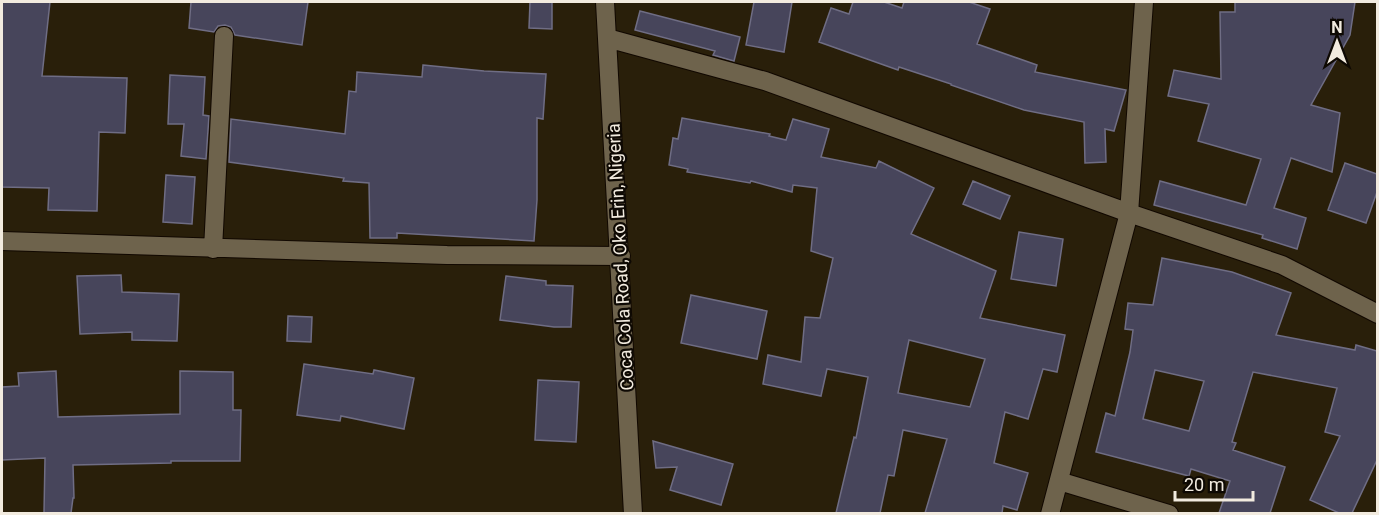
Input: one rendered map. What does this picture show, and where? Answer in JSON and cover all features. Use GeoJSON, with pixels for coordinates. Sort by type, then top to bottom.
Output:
{"type":"FeatureCollection","features":[{"type":"Feature","properties":{"kind":"street","name":"Coca Cola Road, Oko Erin, Nigeria"},"geometry":{"type":"LineString","coordinates":[[605,2],[621,256],[633,513]]}},
{"type":"Feature","properties":{"kind":"street"},"geometry":{"type":"LineString","coordinates":[[1050,513],[1129,213],[1144,2]]}},
{"type":"Feature","properties":{"kind":"street"},"geometry":{"type":"LineString","coordinates":[[213,249],[224,36]]}},
{"type":"Feature","properties":{"kind":"street"},"geometry":{"type":"LineString","coordinates":[[607,38],[765,81],[1129,213],[1282,265],[1377,314]]}},
{"type":"Feature","properties":{"kind":"street"},"geometry":{"type":"LineString","coordinates":[[2,241],[447,255],[621,256]]}},
{"type":"Feature","properties":{"kind":"street"},"geometry":{"type":"LineString","coordinates":[[1059,481],[1169,513]]}},
{"type":"Feature","properties":{"kind":"building"},"geometry":{"type":"Polygon","coordinates":[[[2,2],[50,2],[42,76],[127,78],[125,133],[99,132],[97,211],[48,210],[49,188],[2,187],[2,2]]]}},
{"type":"Feature","properties":{"kind":"building"},"geometry":{"type":"Polygon","coordinates":[[[191,2],[308,2],[302,45],[235,35],[231,27],[225,25],[218,26],[214,32],[189,28],[191,2]]]}},
{"type":"Feature","properties":{"kind":"building"},"geometry":{"type":"Polygon","coordinates":[[[530,2],[552,2],[552,29],[529,28],[530,2]]]}},
{"type":"Feature","properties":{"kind":"building"},"geometry":{"type":"Polygon","coordinates":[[[754,2],[792,2],[784,52],[746,45],[754,2]]]}},
{"type":"Feature","properties":{"kind":"building"},"geometry":{"type":"Polygon","coordinates":[[[853,2],[884,2],[902,8],[904,2],[969,2],[990,9],[977,44],[1037,65],[1035,72],[1126,90],[1114,131],[1105,129],[1106,162],[1085,163],[1084,122],[1024,110],[819,42],[831,8],[849,14],[853,2]]]}},
{"type":"Feature","properties":{"kind":"building"},"geometry":{"type":"Polygon","coordinates":[[[1235,2],[1355,2],[1350,35],[1311,105],[1340,113],[1332,172],[1291,158],[1274,208],[1306,218],[1297,249],[1262,238],[1263,235],[1154,205],[1160,181],[1246,205],[1261,159],[1198,141],[1209,104],[1168,96],[1174,70],[1221,79],[1220,12],[1235,12],[1235,2]]]}},
{"type":"Feature","properties":{"kind":"building"},"geometry":{"type":"Polygon","coordinates":[[[640,11],[740,37],[734,61],[713,55],[715,51],[635,30],[640,11]]]}},
{"type":"Feature","properties":{"kind":"building"},"geometry":{"type":"Polygon","coordinates":[[[423,65],[546,74],[543,119],[537,118],[537,200],[534,241],[397,233],[397,238],[370,238],[369,183],[343,181],[344,178],[229,162],[231,119],[345,134],[349,91],[356,92],[357,72],[422,77],[423,65]]]}},
{"type":"Feature","properties":{"kind":"building"},"geometry":{"type":"Polygon","coordinates":[[[170,75],[205,77],[203,115],[209,116],[206,159],[181,156],[184,124],[168,124],[170,75]]]}},
{"type":"Feature","properties":{"kind":"building"},"geometry":{"type":"Polygon","coordinates":[[[682,118],[770,134],[769,136],[786,140],[793,119],[829,129],[821,157],[876,168],[879,161],[934,188],[911,234],[996,271],[980,318],[1065,335],[1057,372],[1043,369],[1028,419],[1005,412],[994,463],[1028,473],[1017,510],[1003,506],[1002,513],[925,513],[947,439],[903,430],[894,476],[888,475],[880,513],[836,513],[854,437],[856,438],[868,377],[827,369],[821,396],[763,384],[768,355],[801,362],[805,317],[820,318],[833,258],[811,251],[817,188],[793,185],[792,192],[751,181],[750,183],[687,172],[688,169],[669,165],[673,138],[678,139],[682,118]],[[909,340],[898,393],[970,407],[985,359],[909,340]]]}},
{"type":"Feature","properties":{"kind":"building"},"geometry":{"type":"Polygon","coordinates":[[[1345,163],[1377,174],[1377,192],[1366,223],[1328,210],[1345,163]]]}},
{"type":"Feature","properties":{"kind":"building"},"geometry":{"type":"Polygon","coordinates":[[[166,175],[195,177],[192,224],[163,222],[166,175]]]}},
{"type":"Feature","properties":{"kind":"building"},"geometry":{"type":"Polygon","coordinates":[[[973,181],[1010,196],[1000,219],[963,204],[973,181]]]}},
{"type":"Feature","properties":{"kind":"building"},"geometry":{"type":"Polygon","coordinates":[[[1019,232],[1063,239],[1056,286],[1011,279],[1019,232]]]}},
{"type":"Feature","properties":{"kind":"building"},"geometry":{"type":"Polygon","coordinates":[[[1162,258],[1232,272],[1291,293],[1276,335],[1355,350],[1356,345],[1377,351],[1377,460],[1352,513],[1339,513],[1310,500],[1340,436],[1325,432],[1337,388],[1253,372],[1232,442],[1236,443],[1233,450],[1285,467],[1270,513],[1219,513],[1230,481],[1191,469],[1189,476],[1096,452],[1106,413],[1115,416],[1130,352],[1133,330],[1125,329],[1128,303],[1153,305],[1162,258]],[[1155,370],[1143,419],[1189,431],[1204,381],[1155,370]]]}},
{"type":"Feature","properties":{"kind":"building"},"geometry":{"type":"Polygon","coordinates":[[[121,275],[122,292],[179,294],[177,341],[132,340],[132,332],[80,334],[77,276],[121,275]]]}},
{"type":"Feature","properties":{"kind":"building"},"geometry":{"type":"Polygon","coordinates":[[[506,276],[546,281],[546,285],[573,286],[571,327],[500,320],[506,276]]]}},
{"type":"Feature","properties":{"kind":"building"},"geometry":{"type":"Polygon","coordinates":[[[691,295],[767,311],[757,359],[681,343],[691,295]]]}},
{"type":"Feature","properties":{"kind":"building"},"geometry":{"type":"Polygon","coordinates":[[[288,316],[312,317],[311,342],[287,341],[288,316]]]}},
{"type":"Feature","properties":{"kind":"building"},"geometry":{"type":"Polygon","coordinates":[[[304,364],[373,374],[374,370],[414,378],[404,429],[341,416],[340,421],[297,415],[304,364]]]}},
{"type":"Feature","properties":{"kind":"building"},"geometry":{"type":"Polygon","coordinates":[[[56,371],[58,417],[180,414],[180,371],[233,372],[233,410],[241,410],[240,461],[73,465],[74,498],[71,513],[44,513],[45,458],[2,460],[2,387],[19,386],[18,373],[56,371]]]}},
{"type":"Feature","properties":{"kind":"building"},"geometry":{"type":"Polygon","coordinates":[[[538,380],[579,382],[576,442],[535,440],[538,380]]]}},
{"type":"Feature","properties":{"kind":"building"},"geometry":{"type":"Polygon","coordinates":[[[653,441],[733,464],[721,505],[670,490],[677,467],[656,468],[653,441]]]}}]}
